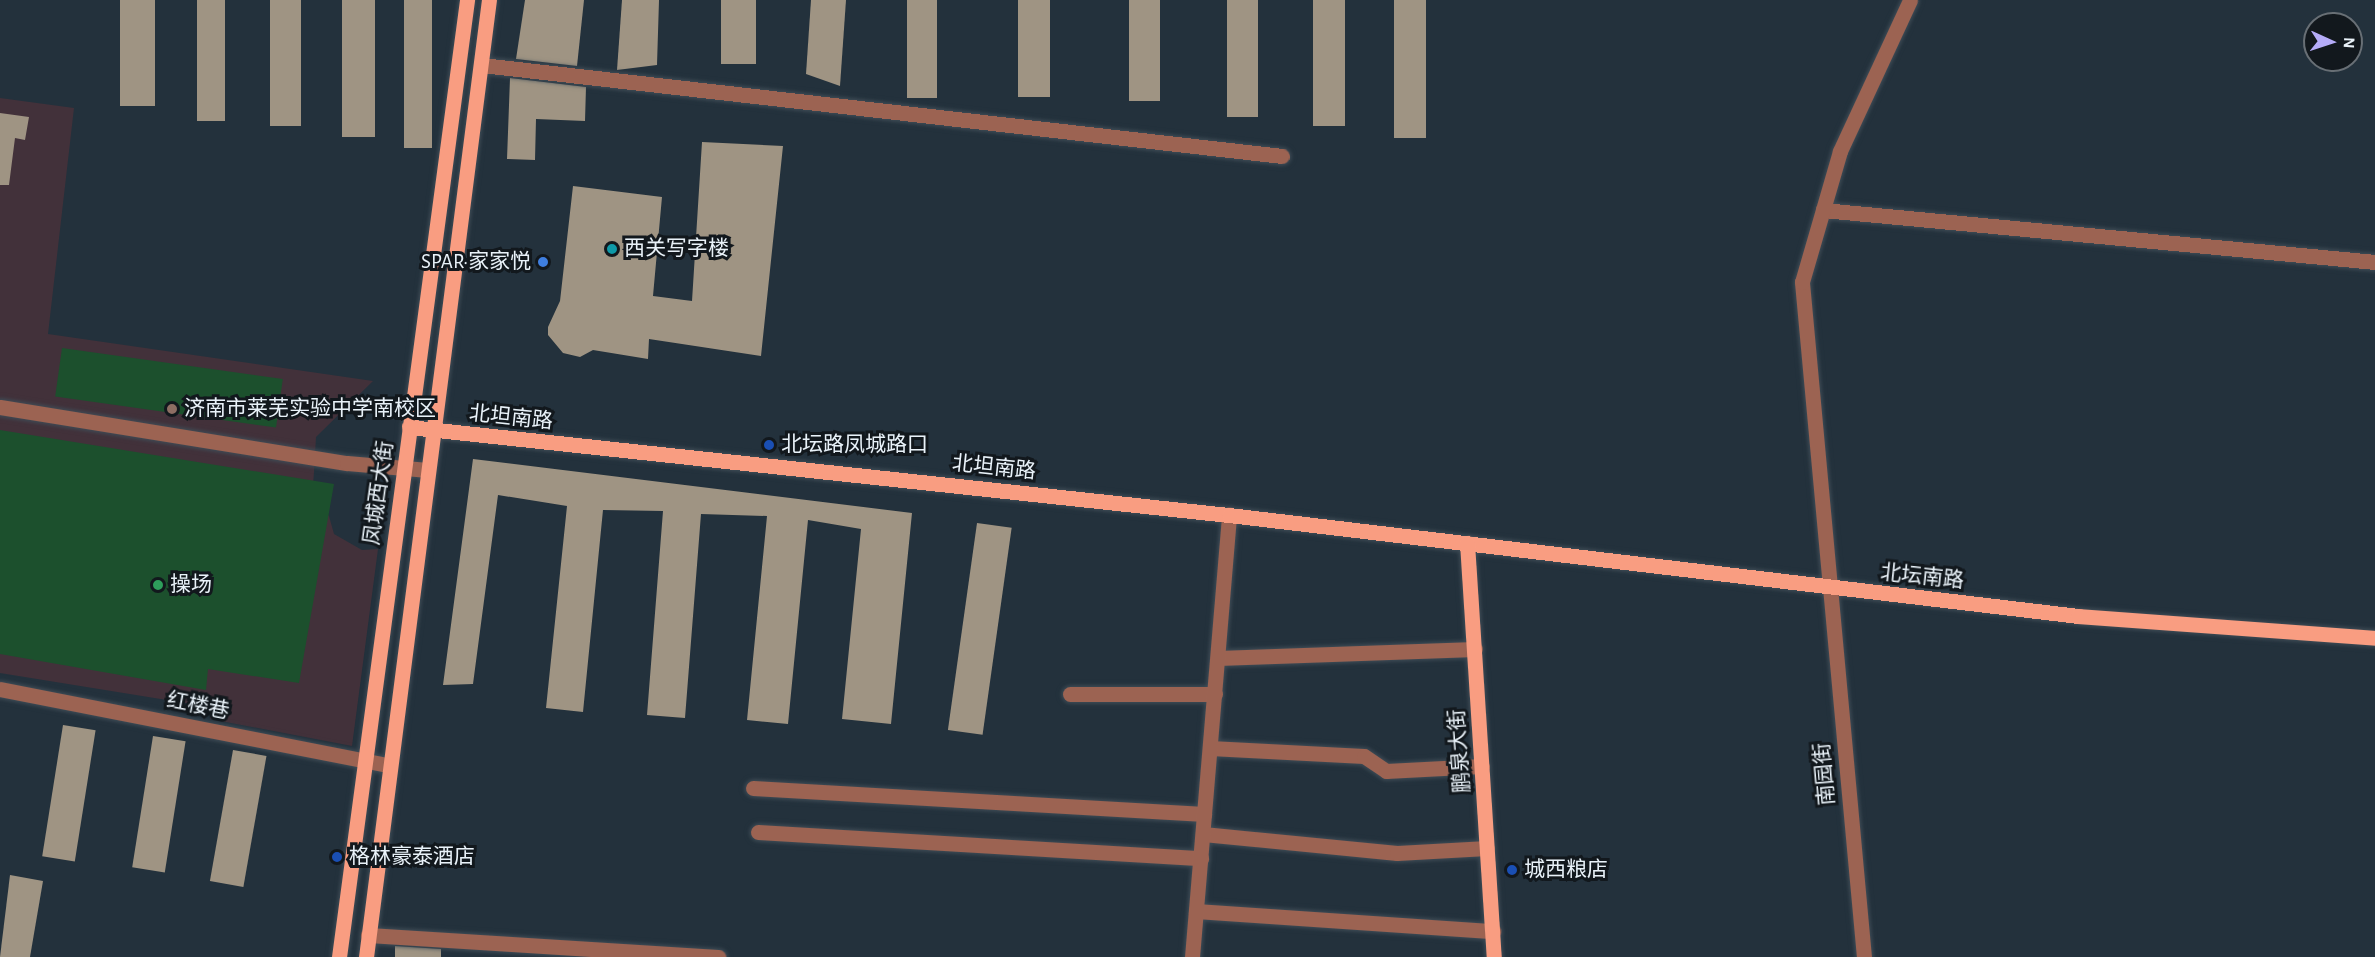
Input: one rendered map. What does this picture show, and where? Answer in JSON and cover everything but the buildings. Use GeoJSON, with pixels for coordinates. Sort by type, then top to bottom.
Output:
{"type":"FeatureCollection","features":[{"type":"Feature","properties":{"kind":"main road","name":"凤城西大街"},"geometry":{"type":"LineString","coordinates":[[339,957],[467,0]]}},
{"type":"Feature","properties":{"kind":"main road"},"geometry":{"type":"LineString","coordinates":[[366,957],[388,765],[428,470],[437,431],[489,0]]}},
{"type":"Feature","properties":{"kind":"main road","name":"北坦南路"},"geometry":{"type":"LineString","coordinates":[[410,427],[1229,515],[1467,543]]}},
{"type":"Feature","properties":{"kind":"main road","name":"北坛南路"},"geometry":{"type":"LineString","coordinates":[[1467,543],[1828,588],[2078,616],[2375,638]]}},
{"type":"Feature","properties":{"kind":"main road","name":"鹏泉大街"},"geometry":{"type":"LineString","coordinates":[[1467,543],[1494,957]]}},
{"type":"Feature","properties":{"kind":"street","name":"南园街"},"geometry":{"type":"LineString","coordinates":[[1864,957],[1828,588],[1802,282],[1840,151],[1910,0]]}},
{"type":"Feature","properties":{"kind":"street"},"geometry":{"type":"LineString","coordinates":[[482,65],[1282,156]]}},
{"type":"Feature","properties":{"kind":"street"},"geometry":{"type":"LineString","coordinates":[[1823,210],[2375,262]]}},
{"type":"Feature","properties":{"kind":"street"},"geometry":{"type":"LineString","coordinates":[[0,407],[428,470]]}},
{"type":"Feature","properties":{"kind":"street"},"geometry":{"type":"LineString","coordinates":[[1192,957],[1229,515]]}},
{"type":"Feature","properties":{"kind":"street"},"geometry":{"type":"LineString","coordinates":[[1218,658],[1475,649]]}},
{"type":"Feature","properties":{"kind":"street","name":"红楼巷"},"geometry":{"type":"LineString","coordinates":[[0,689],[388,765]]}},
{"type":"Feature","properties":{"kind":"street"},"geometry":{"type":"LineString","coordinates":[[1071,694],[1215,694]]}},
{"type":"Feature","properties":{"kind":"street"},"geometry":{"type":"LineString","coordinates":[[1210,748],[1364,756],[1386,771],[1482,766]]}},
{"type":"Feature","properties":{"kind":"street"},"geometry":{"type":"LineString","coordinates":[[753,788],[1204,814]]}},
{"type":"Feature","properties":{"kind":"street"},"geometry":{"type":"LineString","coordinates":[[758,832],[1201,858]]}},
{"type":"Feature","properties":{"kind":"street"},"geometry":{"type":"LineString","coordinates":[[1203,834],[1397,853],[1487,848]]}},
{"type":"Feature","properties":{"kind":"street"},"geometry":{"type":"LineString","coordinates":[[1196,911],[1493,931]]}},
{"type":"Feature","properties":{"kind":"street"},"geometry":{"type":"LineString","coordinates":[[368,934],[718,957]]}},
{"type":"Feature","properties":{"kind":"shaded area","name":"济南市莱芜实验中学南校区"},"geometry":{"type":"Polygon","coordinates":[[[0,98],[74,108],[48,334],[373,381],[316,437],[312,498],[329,516],[334,534],[362,550],[378,549],[352,746],[210,719],[210,707],[0,673],[0,98]]]}},
{"type":"Feature","properties":{"kind":"green space"},"geometry":{"type":"Polygon","coordinates":[[[62,348],[283,379],[276,428],[55,397],[62,348]]]}},
{"type":"Feature","properties":{"kind":"green space","name":"操场"},"geometry":{"type":"Polygon","coordinates":[[[0,430],[334,484],[299,683],[208,669],[206,690],[0,654],[0,430]]]}},
{"type":"Feature","properties":{"kind":"place","name":"西关写字楼"},"geometry":{"type":"Point","coordinates":[612,249]}},
{"type":"Feature","properties":{"kind":"place","name":"SPAR·家家悦"},"geometry":{"type":"Point","coordinates":[543,262]}},
{"type":"Feature","properties":{"kind":"place","name":"济南市莱芜实验中学南校区"},"geometry":{"type":"Point","coordinates":[172,409]}},
{"type":"Feature","properties":{"kind":"place","name":"北坛路凤城路口"},"geometry":{"type":"Point","coordinates":[769,445]}},
{"type":"Feature","properties":{"kind":"place","name":"操场"},"geometry":{"type":"Point","coordinates":[158,585]}},
{"type":"Feature","properties":{"kind":"place","name":"格林豪泰酒店"},"geometry":{"type":"Point","coordinates":[337,857]}},
{"type":"Feature","properties":{"kind":"place","name":"城西粮店"},"geometry":{"type":"Point","coordinates":[1512,870]}}]}
